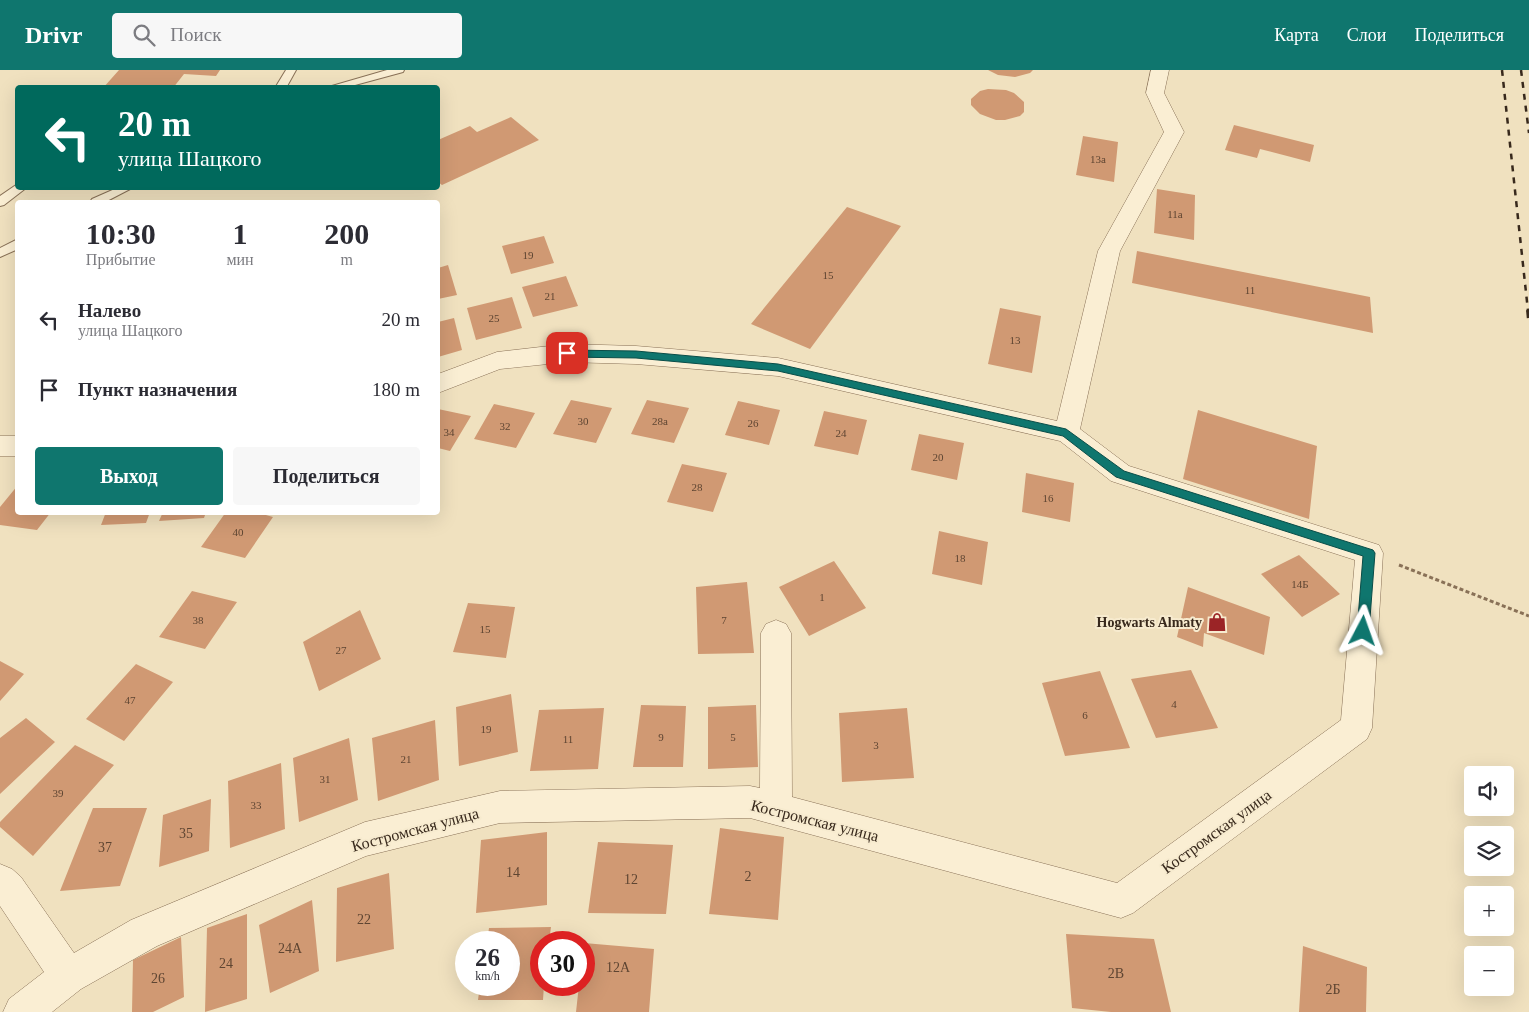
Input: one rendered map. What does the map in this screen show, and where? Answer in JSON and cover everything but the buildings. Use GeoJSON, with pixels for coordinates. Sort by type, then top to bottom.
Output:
{"type":"FeatureCollection","features":[{"type":"Feature","properties":{"kind":"street"},"geometry":{"type":"LineString","coordinates":[[1066,433],[1109,251],[1174,132],[1155,93],[1160,70]]}},
{"type":"Feature","properties":{"kind":"street"},"geometry":{"type":"LineString","coordinates":[[440,383],[497,361],[567,353],[636,355],[778,367],[1066,433],[1120,474],[1369,553]]}},
{"type":"Feature","properties":{"kind":"street"},"geometry":{"type":"LineString","coordinates":[[0,446],[15,446]]}},
{"type":"Feature","properties":{"kind":"street","name":"Костромская улица"},"geometry":{"type":"LineString","coordinates":[[22,1012],[68,976],[144,933],[365,839],[500,808],[750,802],[1121,901],[1356,728],[1369,553]]}},
{"type":"Feature","properties":{"kind":"street"},"geometry":{"type":"LineString","coordinates":[[776,633],[776,809]]}},
{"type":"Feature","properties":{"kind":"street"},"geometry":{"type":"LineString","coordinates":[[0,881],[9,889],[68,976]]}},
{"type":"Feature","properties":{"kind":"lane"},"geometry":{"type":"LineString","coordinates":[[282,85],[291,70]]}},
{"type":"Feature","properties":{"kind":"lane"},"geometry":{"type":"LineString","coordinates":[[342,85],[399,70]]}},
{"type":"Feature","properties":{"kind":"lane"},"geometry":{"type":"LineString","coordinates":[[0,202],[17,190]]}},
{"type":"Feature","properties":{"kind":"lane"},"geometry":{"type":"LineString","coordinates":[[100,200],[122,190]]}},
{"type":"Feature","properties":{"kind":"lane"},"geometry":{"type":"LineString","coordinates":[[0,253],[15,245]]}},
{"type":"Feature","properties":{"kind":"path"},"geometry":{"type":"LineString","coordinates":[[1369,553],[1529,616]]}},
{"type":"Feature","properties":{"kind":"railway"},"geometry":{"type":"LineString","coordinates":[[1502,70],[1528,311]]}},
{"type":"Feature","properties":{"kind":"railway"},"geometry":{"type":"LineString","coordinates":[[1521,70],[1529,133]]}},
{"type":"Feature","properties":{"kind":"railway"},"geometry":{"type":"LineString","coordinates":[[1528,310],[1529,320]]}},
{"type":"Feature","properties":{"kind":"place","name":"Hogwarts Almaty"},"geometry":{"type":"Point","coordinates":[1217,622]}},
{"type":"Feature","properties":{"kind":"route"},"geometry":{"type":"LineString","coordinates":[[567,353],[636,355],[778,367],[1066,433],[1120,474],[1369,553],[1363,631]]}}]}
